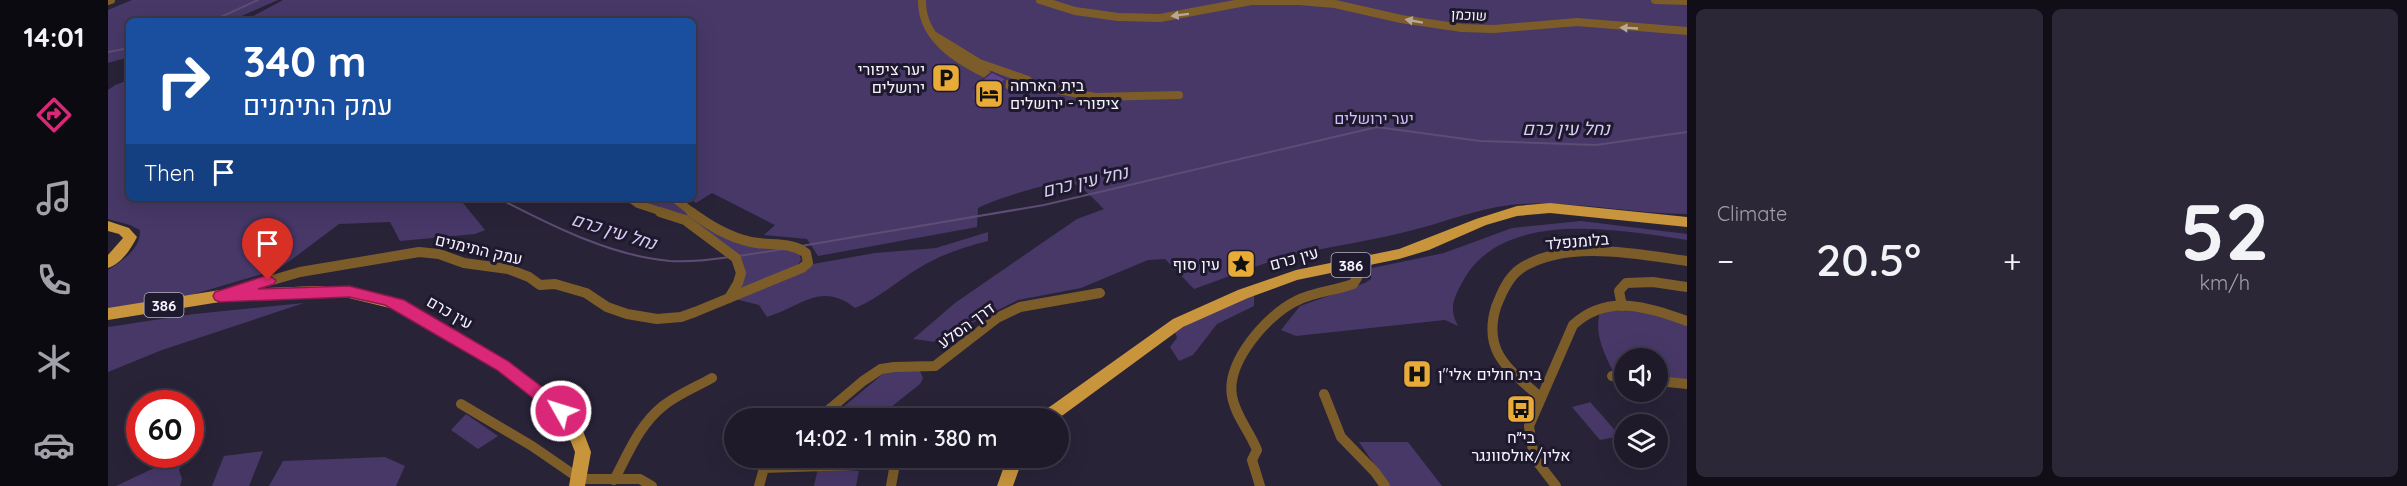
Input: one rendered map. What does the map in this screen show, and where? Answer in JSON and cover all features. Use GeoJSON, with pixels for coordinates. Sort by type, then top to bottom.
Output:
{"type":"FeatureCollection","features":[{"type":"Feature","properties":{"kind":"main road","name":"עין כרם"},"geometry":{"type":"LineString","coordinates":[[1061,408],[1168,329],[1191,316],[1290,277],[1352,265],[1424,246],[1481,222],[1517,211],[1550,208],[1687,222]]}},
{"type":"Feature","properties":{"kind":"main road"},"geometry":{"type":"LineString","coordinates":[[108,226],[124,231],[130,237],[126,246],[108,263]]}},
{"type":"Feature","properties":{"kind":"main road","name":"עין כרם"},"geometry":{"type":"LineString","coordinates":[[220,296],[349,292],[398,304],[502,366],[561,411],[581,442],[583,452],[578,483]]}},
{"type":"Feature","properties":{"kind":"main road","name":"386"},"geometry":{"type":"LineString","coordinates":[[108,314],[220,296]]}},
{"type":"Feature","properties":{"kind":"main road"},"geometry":{"type":"LineString","coordinates":[[1005,486],[1011,468]]}},
{"type":"Feature","properties":{"kind":"street"},"geometry":{"type":"LineString","coordinates":[[922,0],[924,22],[951,54],[1008,85],[1021,89],[1027,84],[1095,97],[1179,95]]}},
{"type":"Feature","properties":{"kind":"street","name":"שוכמן"},"geometry":{"type":"LineString","coordinates":[[1040,0],[1075,12],[1118,17],[1160,18],[1251,1],[1299,1],[1335,4],[1412,21],[1462,28],[1501,28],[1566,22],[1687,31]]}},
{"type":"Feature","properties":{"kind":"street"},"geometry":{"type":"LineString","coordinates":[[1655,0],[1687,0]]}},
{"type":"Feature","properties":{"kind":"street"},"geometry":{"type":"LineString","coordinates":[[635,201],[685,220],[736,258],[741,264],[741,272],[729,298]]}},
{"type":"Feature","properties":{"kind":"street","name":"עמק התימנים"},"geometry":{"type":"LineString","coordinates":[[220,296],[300,272],[419,252],[439,254],[464,263],[508,268],[529,277],[540,285],[555,284],[585,293],[608,307],[657,319],[681,317],[802,268],[808,263],[806,253],[792,245],[752,242],[717,230],[678,201]]}},
{"type":"Feature","properties":{"kind":"street","name":"בלומנפלד"},"geometry":{"type":"LineString","coordinates":[[1541,398],[1500,358],[1494,349],[1491,336],[1499,299],[1513,276],[1532,263],[1572,254],[1608,252],[1687,261]]}},
{"type":"Feature","properties":{"kind":"street"},"geometry":{"type":"LineString","coordinates":[[1260,486],[1252,460],[1257,450],[1231,392],[1238,362],[1255,337],[1286,307],[1302,298],[1353,284],[1357,278],[1352,265]]}},
{"type":"Feature","properties":{"kind":"street"},"geometry":{"type":"LineString","coordinates":[[1622,306],[1619,293],[1621,287],[1627,284],[1644,282],[1687,287]]}},
{"type":"Feature","properties":{"kind":"street","name":"דרך הסלע"},"geometry":{"type":"LineString","coordinates":[[831,408],[885,367],[935,366],[997,318],[1020,307],[1100,293]]}},
{"type":"Feature","properties":{"kind":"street"},"geometry":{"type":"LineString","coordinates":[[1556,486],[1539,464],[1529,436],[1529,426],[1573,325],[1579,318],[1595,310],[1622,306],[1638,306],[1687,321]]}},
{"type":"Feature","properties":{"kind":"street"},"geometry":{"type":"LineString","coordinates":[[614,480],[647,422],[656,412],[712,378]]}},
{"type":"Feature","properties":{"kind":"street"},"geometry":{"type":"LineString","coordinates":[[1668,382],[1687,384]]}},
{"type":"Feature","properties":{"kind":"street"},"geometry":{"type":"LineString","coordinates":[[1324,394],[1338,432],[1344,441],[1375,468],[1385,486]]}},
{"type":"Feature","properties":{"kind":"street"},"geometry":{"type":"LineString","coordinates":[[460,404],[532,446],[578,483],[625,478],[640,479],[652,486]]}},
{"type":"Feature","properties":{"kind":"street"},"geometry":{"type":"LineString","coordinates":[[759,486],[764,468]]}},
{"type":"Feature","properties":{"kind":"street"},"geometry":{"type":"LineString","coordinates":[[891,486],[893,468]]}},
{"type":"Feature","properties":{"kind":"green space"},"geometry":{"type":"Polygon","coordinates":[[[132,0],[278,0],[237,18],[126,18],[126,58],[108,63],[108,10],[132,0]]]}},
{"type":"Feature","properties":{"kind":"green space","name":"יער ירושלים"},"geometry":{"type":"Polygon","coordinates":[[[283,0],[1687,0],[1687,214],[1577,205],[1510,205],[1472,213],[1395,235],[1281,258],[1194,289],[1165,259],[1148,260],[1081,288],[1018,300],[962,328],[944,343],[913,339],[955,303],[1077,219],[1104,209],[1075,184],[1061,183],[1010,196],[978,208],[977,227],[818,256],[807,239],[764,235],[775,225],[712,193],[696,203],[694,201],[696,201],[696,18],[250,18],[283,0]]]}},
{"type":"Feature","properties":{"kind":"green space"},"geometry":{"type":"Polygon","coordinates":[[[126,81],[126,201],[461,201],[485,230],[475,234],[400,241],[390,222],[339,224],[279,269],[191,295],[108,311],[108,270],[134,249],[140,230],[108,219],[108,90],[126,81]]]}},
{"type":"Feature","properties":{"kind":"green space"},"geometry":{"type":"Polygon","coordinates":[[[644,201],[673,201],[705,224],[773,247],[799,252],[801,260],[797,266],[739,291],[744,269],[739,256],[644,201]]]}},
{"type":"Feature","properties":{"kind":"green space"},"geometry":{"type":"Polygon","coordinates":[[[1581,221],[1687,234],[1687,240],[1596,229],[1564,229],[1532,233],[1504,243],[1480,259],[1462,283],[1454,299],[1453,309],[1458,326],[1445,320],[1296,336],[1281,330],[1300,306],[1365,283],[1371,279],[1372,268],[1444,253],[1512,228],[1581,221]]]}},
{"type":"Feature","properties":{"kind":"green space"},"geometry":{"type":"Polygon","coordinates":[[[988,232],[988,241],[935,259],[872,300],[855,308],[843,300],[821,296],[767,317],[759,305],[735,299],[813,264],[875,253],[936,248],[988,232]]]}},
{"type":"Feature","properties":{"kind":"green space"},"geometry":{"type":"Polygon","coordinates":[[[1254,295],[1254,306],[1217,324],[1193,355],[1179,361],[1170,347],[1177,338],[1175,332],[1199,318],[1254,295]]]}},
{"type":"Feature","properties":{"kind":"green space"},"geometry":{"type":"Polygon","coordinates":[[[304,303],[162,350],[108,372],[108,327],[194,314],[304,303]]]}},
{"type":"Feature","properties":{"kind":"green space"},"geometry":{"type":"Polygon","coordinates":[[[1640,310],[1687,323],[1687,380],[1668,378],[1668,348],[1614,348],[1613,372],[1599,335],[1600,312],[1640,310]]]}},
{"type":"Feature","properties":{"kind":"green space"},"geometry":{"type":"Polygon","coordinates":[[[889,369],[920,371],[923,378],[920,384],[890,408],[842,408],[889,369]]]}},
{"type":"Feature","properties":{"kind":"green space"},"geometry":{"type":"Polygon","coordinates":[[[1591,402],[1614,429],[1614,437],[1600,440],[1572,407],[1591,402]]]}},
{"type":"Feature","properties":{"kind":"green space"},"geometry":{"type":"Polygon","coordinates":[[[466,414],[498,436],[478,449],[451,430],[466,414]]]}},
{"type":"Feature","properties":{"kind":"green space"},"geometry":{"type":"Polygon","coordinates":[[[1359,442],[1408,442],[1442,486],[1389,486],[1359,442]]]}},
{"type":"Feature","properties":{"kind":"green space"},"geometry":{"type":"Polygon","coordinates":[[[263,451],[249,486],[212,486],[224,456],[263,451]]]}},
{"type":"Feature","properties":{"kind":"green space"},"geometry":{"type":"Polygon","coordinates":[[[385,457],[405,466],[396,486],[269,486],[283,461],[385,457]]]}},
{"type":"Feature","properties":{"kind":"green space"},"geometry":{"type":"Polygon","coordinates":[[[154,468],[180,468],[182,479],[180,486],[116,486],[154,468]]]}},
{"type":"Feature","properties":{"kind":"green space"},"geometry":{"type":"Polygon","coordinates":[[[818,468],[859,471],[856,486],[814,486],[818,468]]]}},
{"type":"Feature","properties":{"kind":"building"},"geometry":{"type":"Polygon","coordinates":[[[992,72],[1006,79],[988,95],[973,88],[992,72]]]}},
{"type":"Feature","properties":{"kind":"waterway"},"geometry":{"type":"LineString","coordinates":[[219,18],[258,0]]}},
{"type":"Feature","properties":{"kind":"waterway"},"geometry":{"type":"LineString","coordinates":[[108,52],[126,49]]}},
{"type":"Feature","properties":{"kind":"waterway","name":"נחל עין כרם"},"geometry":{"type":"LineString","coordinates":[[801,246],[1044,205],[1377,127],[1480,141],[1596,145],[1687,132]]}},
{"type":"Feature","properties":{"kind":"waterway","name":"נחל עין כרם"},"geometry":{"type":"LineString","coordinates":[[504,201],[581,238],[626,253],[670,261],[730,257]]}},
{"type":"Feature","properties":{"kind":"waterway","name":"נחל עין כרם"},"geometry":{"type":"LineString","coordinates":[[739,256],[784,249]]}},
{"type":"Feature","properties":{"kind":"place","name":"יער ציפורי ירושלים"},"geometry":{"type":"Point","coordinates":[946,78]}},
{"type":"Feature","properties":{"kind":"place","name":"בית הארחה ציפורי - ירושלים"},"geometry":{"type":"Point","coordinates":[989,94]}},
{"type":"Feature","properties":{"kind":"place","name":"עין סוף"},"geometry":{"type":"Point","coordinates":[1241,264]}},
{"type":"Feature","properties":{"kind":"place","name":"בית חולים אלי\"ן"},"geometry":{"type":"Point","coordinates":[1417,374]}},
{"type":"Feature","properties":{"kind":"place","name":"בי״ח אלין/אולסוונגר"},"geometry":{"type":"Point","coordinates":[1521,409]}},
{"type":"Feature","properties":{"kind":"route"},"geometry":{"type":"LineString","coordinates":[[268,280],[220,296],[349,292],[385,299],[398,304],[502,366],[561,411]]}}]}
